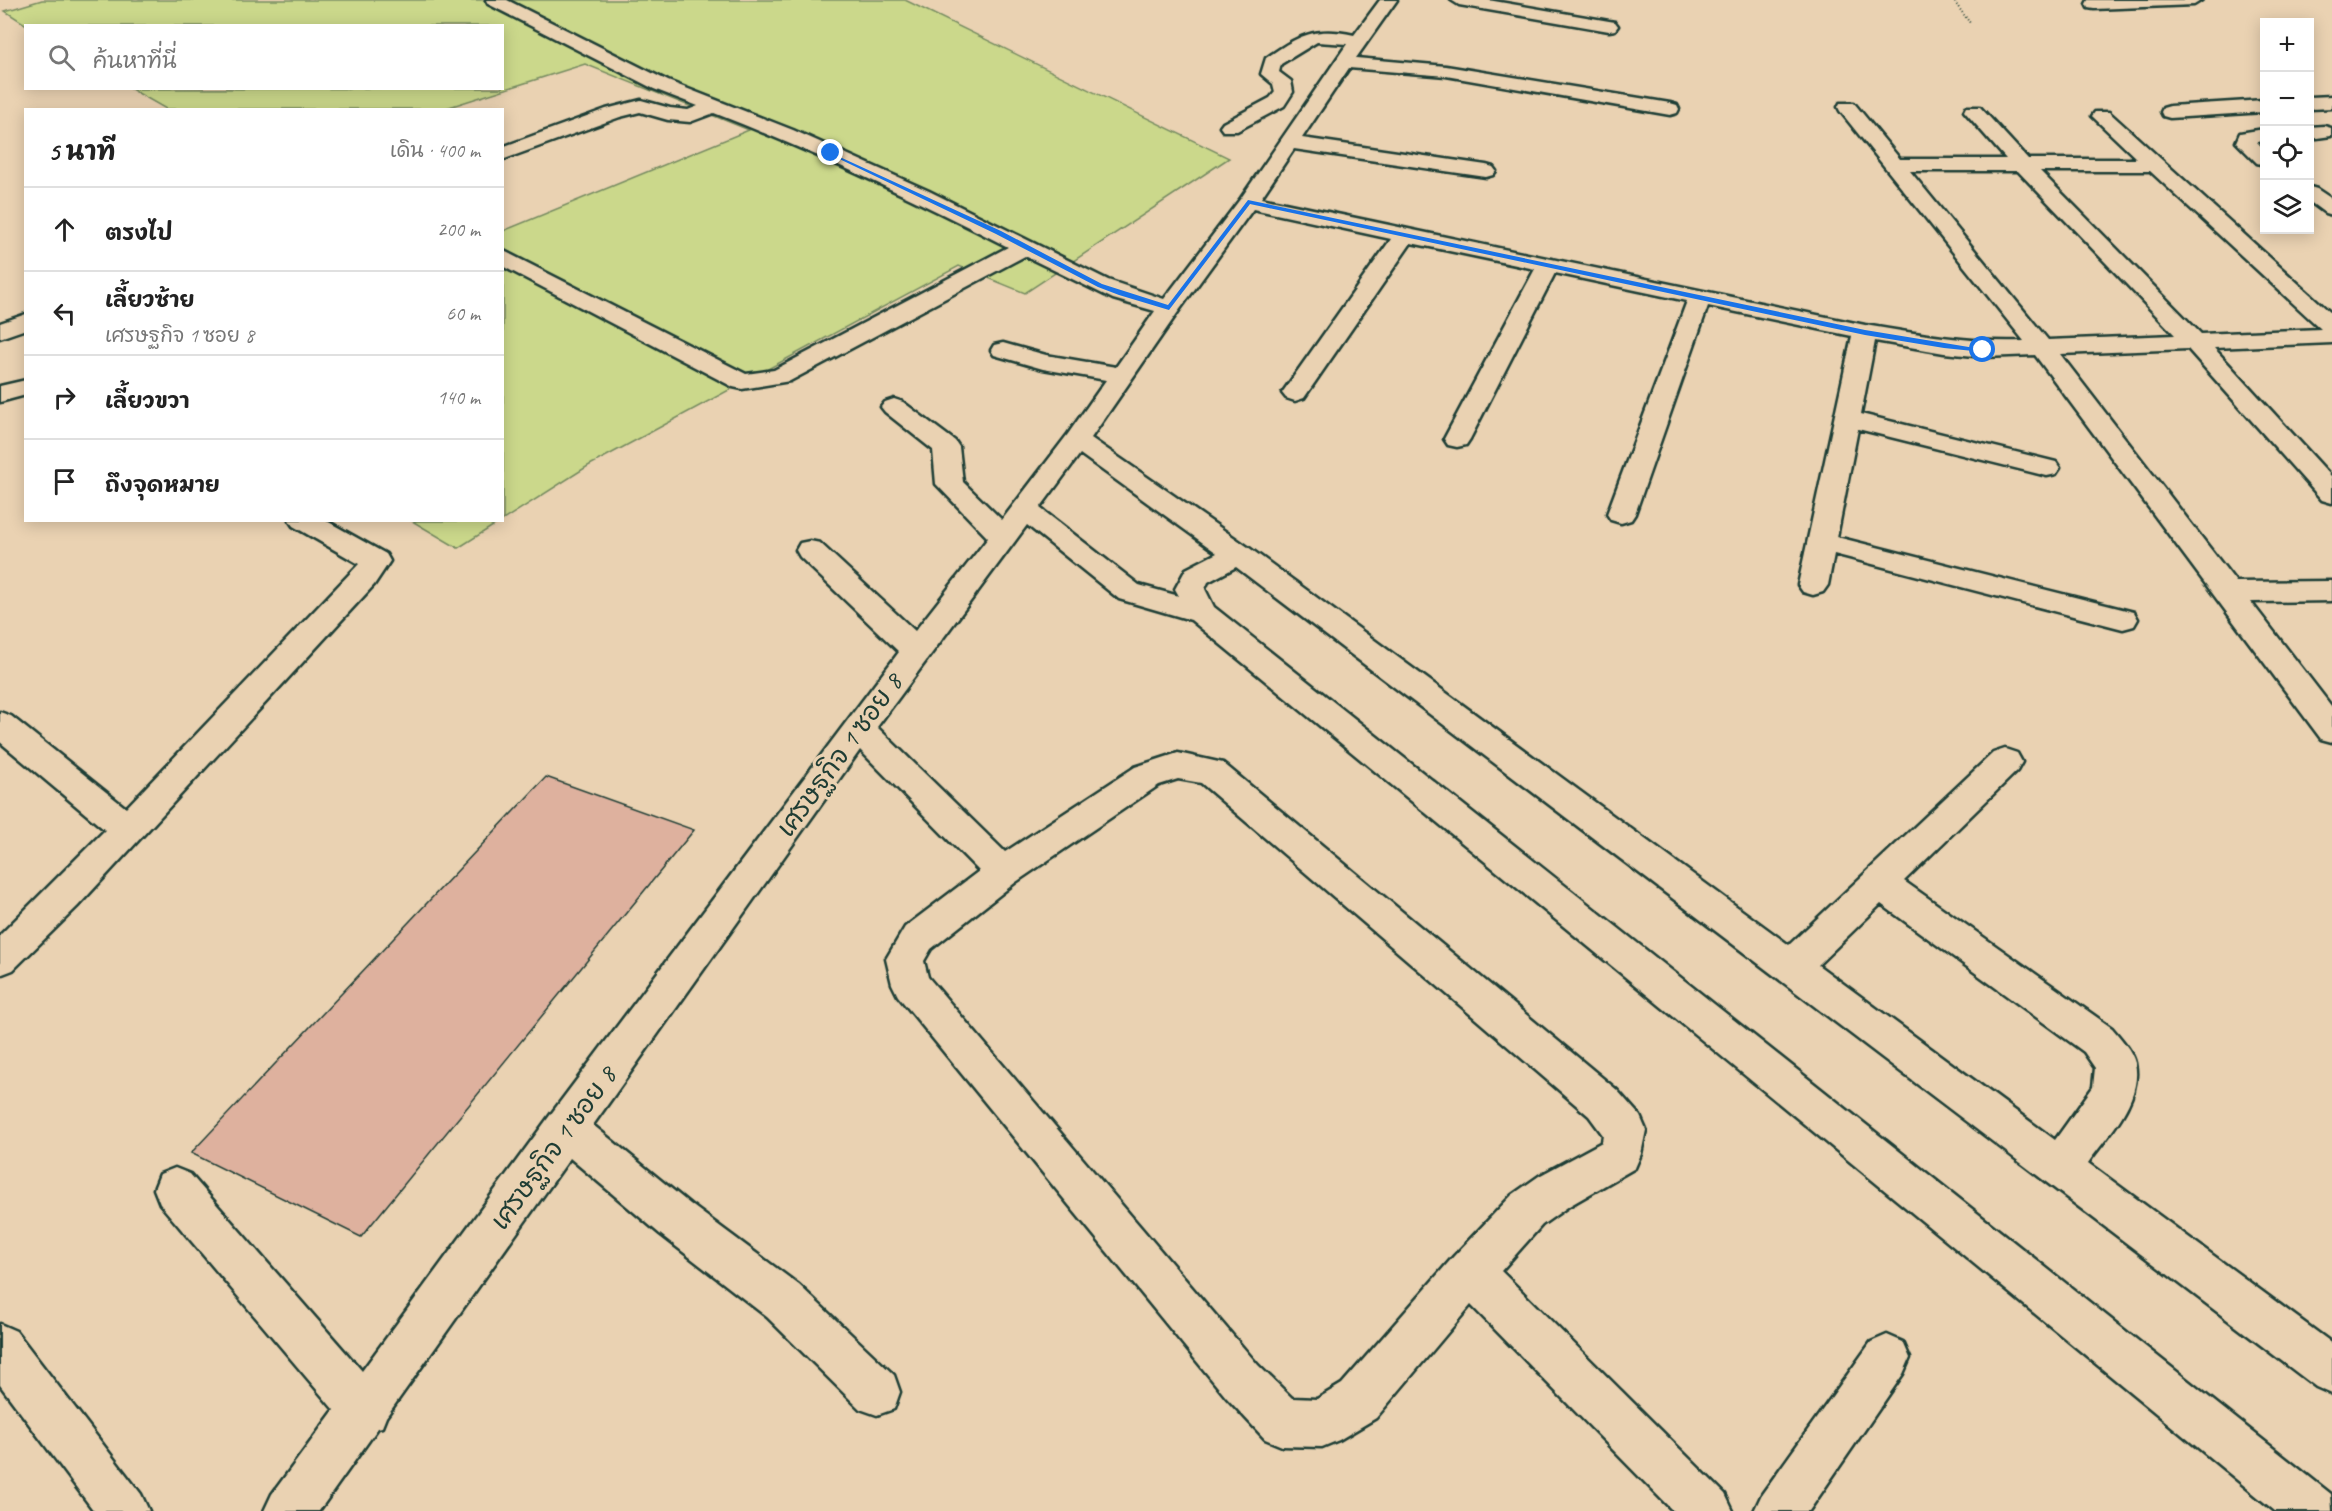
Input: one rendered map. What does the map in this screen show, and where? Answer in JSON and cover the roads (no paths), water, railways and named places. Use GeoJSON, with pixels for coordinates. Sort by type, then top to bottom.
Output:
{"type":"FeatureCollection","features":[{"type":"Feature","properties":{"kind":"street"},"geometry":{"type":"LineString","coordinates":[[494,0],[661,85],[831,153],[1026,246],[1100,285],[1121,294],[1169,308]]}},
{"type":"Feature","properties":{"kind":"street"},"geometry":{"type":"LineString","coordinates":[[522,0],[599,40],[605,47],[606,59]]}},
{"type":"Feature","properties":{"kind":"street"},"geometry":{"type":"LineString","coordinates":[[1460,0],[1609,26]]}},
{"type":"Feature","properties":{"kind":"street"},"geometry":{"type":"LineString","coordinates":[[2094,4],[2194,0]]}},
{"type":"Feature","properties":{"kind":"street","name":"เศรษฐกิจ 1 ซอย 8"},"geometry":{"type":"LineString","coordinates":[[289,1511],[365,1410],[566,1128],[858,728],[1023,508],[1077,440],[1169,308],[1248,202],[1351,52],[1381,3]]}},
{"type":"Feature","properties":{"kind":"street"},"geometry":{"type":"LineString","coordinates":[[1489,24],[1503,8]]}},
{"type":"Feature","properties":{"kind":"street"},"geometry":{"type":"LineString","coordinates":[[1230,127],[1277,102],[1284,92],[1282,81],[1270,74],[1272,62],[1308,38],[1332,35],[1351,52],[1457,73],[1670,109]]}},
{"type":"Feature","properties":{"kind":"street"},"geometry":{"type":"LineString","coordinates":[[2314,103],[2332,102]]}},
{"type":"Feature","properties":{"kind":"street"},"geometry":{"type":"LineString","coordinates":[[504,153],[613,113],[641,106],[668,114],[690,116],[714,106]]}},
{"type":"Feature","properties":{"kind":"street"},"geometry":{"type":"LineString","coordinates":[[2170,112],[2260,106]]}},
{"type":"Feature","properties":{"kind":"street"},"geometry":{"type":"LineString","coordinates":[[1847,107],[2043,349],[2332,730]]}},
{"type":"Feature","properties":{"kind":"street"},"geometry":{"type":"LineString","coordinates":[[1973,111],[2021,164],[2195,342],[2332,494]]}},
{"type":"Feature","properties":{"kind":"street"},"geometry":{"type":"LineString","coordinates":[[2102,116],[2332,327]]}},
{"type":"Feature","properties":{"kind":"street"},"geometry":{"type":"LineString","coordinates":[[2260,136],[2247,137],[2246,142],[2260,155]]}},
{"type":"Feature","properties":{"kind":"street"},"geometry":{"type":"LineString","coordinates":[[1289,142],[1486,171]]}},
{"type":"Feature","properties":{"kind":"street"},"geometry":{"type":"LineString","coordinates":[[1895,165],[2154,165]]}},
{"type":"Feature","properties":{"kind":"street"},"geometry":{"type":"LineString","coordinates":[[2314,196],[2332,209]]}},
{"type":"Feature","properties":{"kind":"street"},"geometry":{"type":"LineString","coordinates":[[1248,202],[1865,332],[1944,346],[1983,350],[2043,349],[2332,336]]}},
{"type":"Feature","properties":{"kind":"street"},"geometry":{"type":"LineString","coordinates":[[1295,393],[1405,235]]}},
{"type":"Feature","properties":{"kind":"street"},"geometry":{"type":"LineString","coordinates":[[504,257],[742,382],[781,376],[1026,246]]}},
{"type":"Feature","properties":{"kind":"street"},"geometry":{"type":"LineString","coordinates":[[1457,439],[1548,265]]}},
{"type":"Feature","properties":{"kind":"street"},"geometry":{"type":"LineString","coordinates":[[1621,514],[1700,297]]}},
{"type":"Feature","properties":{"kind":"street"},"geometry":{"type":"LineString","coordinates":[[0,331],[24,322]]}},
{"type":"Feature","properties":{"kind":"street"},"geometry":{"type":"LineString","coordinates":[[1813,585],[1865,332]]}},
{"type":"Feature","properties":{"kind":"street"},"geometry":{"type":"LineString","coordinates":[[1003,350],[1043,362],[1121,375]]}},
{"type":"Feature","properties":{"kind":"street"},"geometry":{"type":"LineString","coordinates":[[0,394],[24,388]]}},
{"type":"Feature","properties":{"kind":"street"},"geometry":{"type":"LineString","coordinates":[[894,407],[946,447],[950,484],[1002,536]]}},
{"type":"Feature","properties":{"kind":"street"},"geometry":{"type":"LineString","coordinates":[[1847,418],[2047,468]]}},
{"type":"Feature","properties":{"kind":"street"},"geometry":{"type":"LineString","coordinates":[[1077,440],[1239,554],[2332,1371]]}},
{"type":"Feature","properties":{"kind":"street"},"geometry":{"type":"LineString","coordinates":[[1023,508],[1129,592],[1202,613],[2314,1511]]}},
{"type":"Feature","properties":{"kind":"street"},"geometry":{"type":"LineString","coordinates":[[0,959],[128,828],[364,578],[376,561],[307,522]]}},
{"type":"Feature","properties":{"kind":"street"},"geometry":{"type":"LineString","coordinates":[[1822,542],[2123,619]]}},
{"type":"Feature","properties":{"kind":"street"},"geometry":{"type":"LineString","coordinates":[[810,550],[916,650]]}},
{"type":"Feature","properties":{"kind":"street"},"geometry":{"type":"LineString","coordinates":[[1202,613],[1190,589],[1196,576],[1239,554]]}},
{"type":"Feature","properties":{"kind":"street"},"geometry":{"type":"LineString","coordinates":[[2228,592],[2332,591]]}},
{"type":"Feature","properties":{"kind":"street"},"geometry":{"type":"LineString","coordinates":[[858,728],[1003,873]]}},
{"type":"Feature","properties":{"kind":"street"},"geometry":{"type":"LineString","coordinates":[[4,732],[128,828]]}},
{"type":"Feature","properties":{"kind":"street"},"geometry":{"type":"LineString","coordinates":[[1792,966],[2006,762]]}},
{"type":"Feature","properties":{"kind":"street"},"geometry":{"type":"LineString","coordinates":[[1178,766],[1211,772],[1603,1103],[1624,1130],[1620,1154],[1562,1186],[1527,1210],[1470,1272],[1359,1401],[1322,1423],[1282,1422],[1242,1381],[911,984],[905,960],[918,938],[1003,873],[1147,776],[1178,766]]}},
{"type":"Feature","properties":{"kind":"street"},"geometry":{"type":"LineString","coordinates":[[1879,883],[2098,1040],[2115,1064],[2113,1093],[2060,1168]]}},
{"type":"Feature","properties":{"kind":"street"},"geometry":{"type":"LineString","coordinates":[[566,1128],[675,1219],[783,1301],[877,1392]]}},
{"type":"Feature","properties":{"kind":"street"},"geometry":{"type":"LineString","coordinates":[[175,1189],[365,1410]]}},
{"type":"Feature","properties":{"kind":"street"},"geometry":{"type":"LineString","coordinates":[[1470,1272],[1708,1511]]}},
{"type":"Feature","properties":{"kind":"street"},"geometry":{"type":"LineString","coordinates":[[0,1347],[124,1511]]}},
{"type":"Feature","properties":{"kind":"street"},"geometry":{"type":"LineString","coordinates":[[1779,1511],[1887,1358]]}}]}
